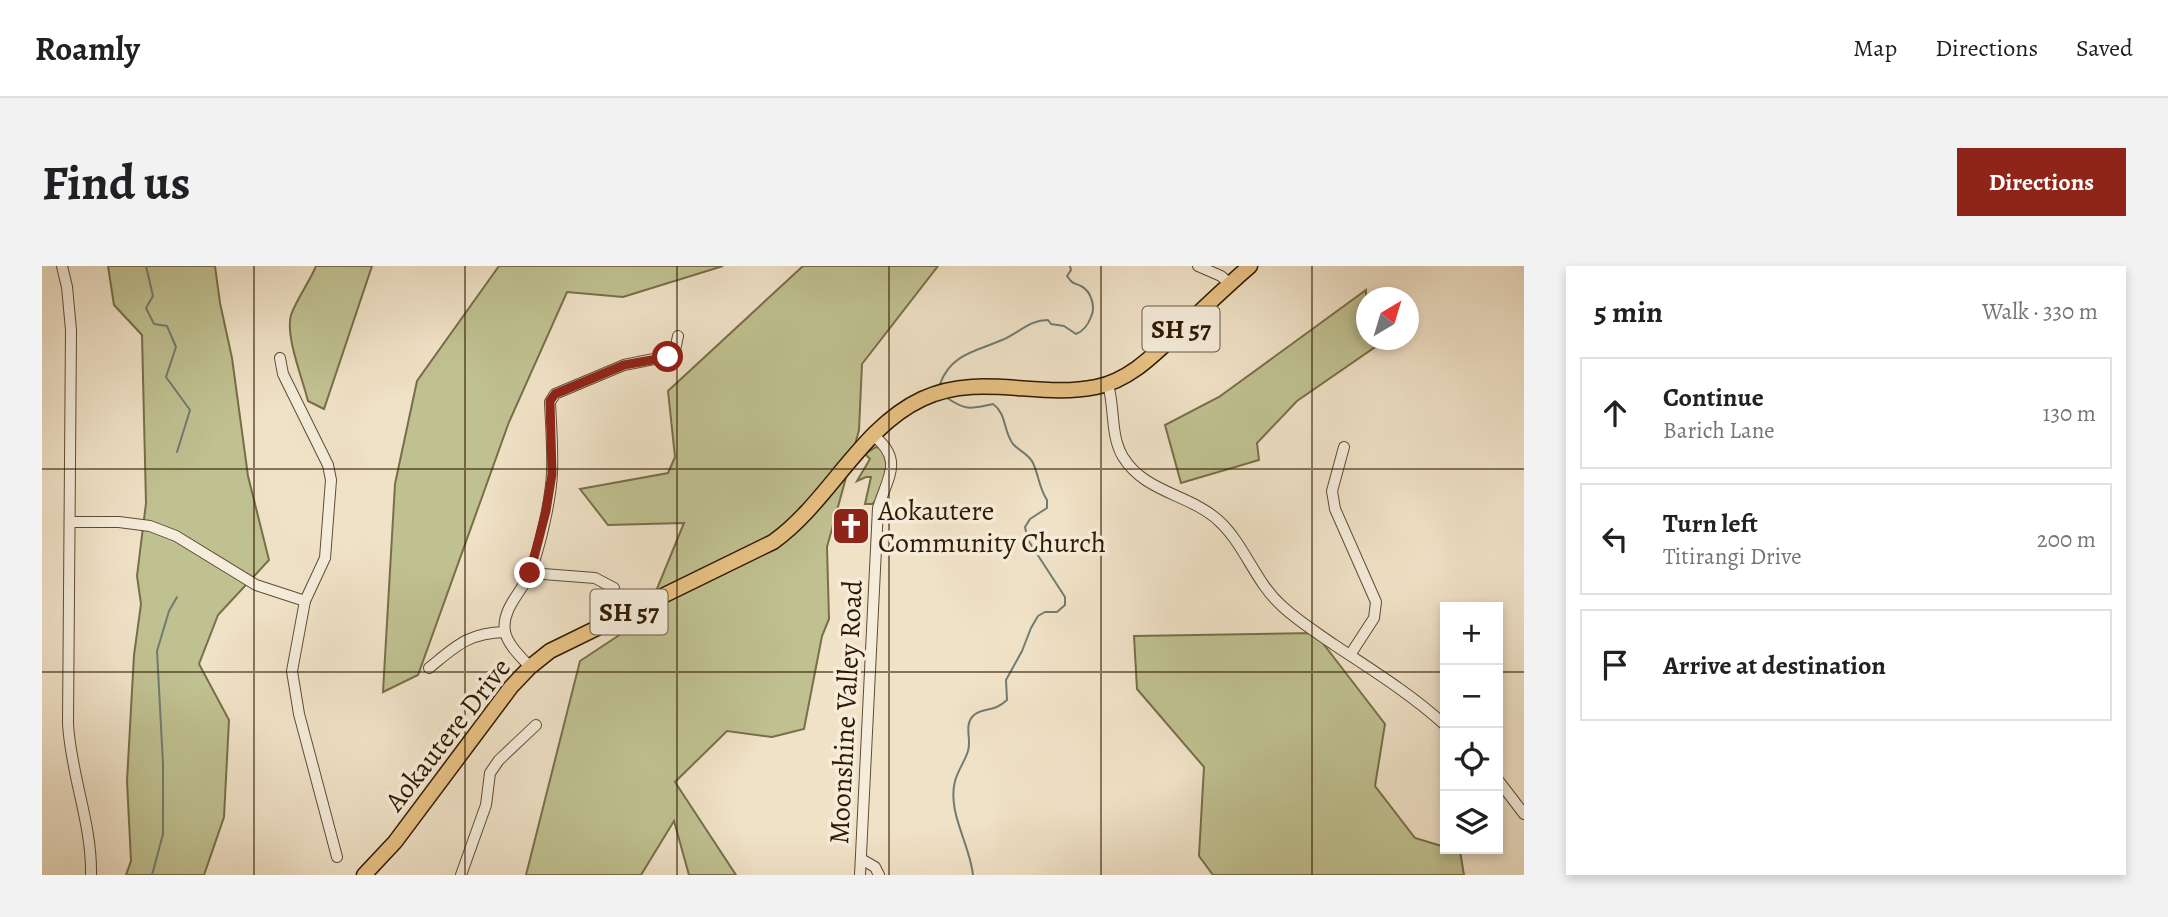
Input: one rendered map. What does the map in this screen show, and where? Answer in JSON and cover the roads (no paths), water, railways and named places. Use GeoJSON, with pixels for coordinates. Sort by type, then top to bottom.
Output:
{"type":"FeatureCollection","features":[{"type":"Feature","properties":{"kind":"highway","name":"Aokautere Drive"},"geometry":{"type":"LineString","coordinates":[[364,875],[395,842],[511,687],[550,651],[773,542],[788,531],[836,480],[873,435],[899,412],[940,392],[982,386],[1069,391],[1108,385],[1137,369],[1250,266]]}},
{"type":"Feature","properties":{"kind":"street"},"geometry":{"type":"LineString","coordinates":[[62,266],[71,330],[69,743],[90,833],[92,875]]}},
{"type":"Feature","properties":{"kind":"street"},"geometry":{"type":"LineString","coordinates":[[1198,266],[1222,276],[1230,284]]}},
{"type":"Feature","properties":{"kind":"street"},"geometry":{"type":"LineString","coordinates":[[530,667],[509,641],[505,632],[505,621],[530,573],[546,511],[552,474],[550,401],[555,394],[624,365],[674,355],[678,336]]}},
{"type":"Feature","properties":{"kind":"street"},"geometry":{"type":"LineString","coordinates":[[280,358],[283,374],[328,465],[331,480],[326,558],[305,601],[292,670],[299,714],[337,857]]}},
{"type":"Feature","properties":{"kind":"street"},"geometry":{"type":"LineString","coordinates":[[1108,385],[1115,438],[1122,456],[1135,472],[1151,485],[1200,507],[1219,521],[1233,537],[1264,587],[1280,605],[1299,621],[1405,692],[1440,721]]}},
{"type":"Feature","properties":{"kind":"street","name":"Moonshine Valley Road"},"geometry":{"type":"LineString","coordinates":[[860,875],[876,540],[880,516],[878,508],[892,464],[890,453],[873,435]]}},
{"type":"Feature","properties":{"kind":"street"},"geometry":{"type":"LineString","coordinates":[[1344,447],[1332,491],[1335,509],[1376,602],[1374,618],[1350,655]]}},
{"type":"Feature","properties":{"kind":"street"},"geometry":{"type":"LineString","coordinates":[[69,522],[119,522],[150,526],[176,536],[256,584],[305,601]]}},
{"type":"Feature","properties":{"kind":"street"},"geometry":{"type":"LineString","coordinates":[[530,573],[595,578],[614,588]]}},
{"type":"Feature","properties":{"kind":"street"},"geometry":{"type":"LineString","coordinates":[[429,668],[461,641],[494,632],[505,632]]}},
{"type":"Feature","properties":{"kind":"street"},"geometry":{"type":"LineString","coordinates":[[461,875],[486,805],[488,780],[494,766],[537,725]]}},
{"type":"Feature","properties":{"kind":"street"},"geometry":{"type":"LineString","coordinates":[[1503,787],[1524,814]]}},
{"type":"Feature","properties":{"kind":"street"},"geometry":{"type":"LineString","coordinates":[[860,859],[875,867],[879,875]]}},
{"type":"Feature","properties":{"kind":"waterway"},"geometry":{"type":"LineString","coordinates":[[146,266],[153,296],[146,308],[154,324],[167,326],[176,347],[166,377],[190,410],[177,452]]}},
{"type":"Feature","properties":{"kind":"waterway"},"geometry":{"type":"LineString","coordinates":[[940,384],[958,359],[1035,322],[1048,320],[1051,324],[1064,326],[1076,334],[1083,329],[1091,317],[1093,304],[1090,295],[1067,276],[1071,270],[1070,266]]}},
{"type":"Feature","properties":{"kind":"waterway"},"geometry":{"type":"LineString","coordinates":[[947,398],[969,408],[993,404],[1001,413],[1013,444],[1031,460],[1047,500],[1047,508],[1030,519],[1025,527],[1028,540],[1065,597],[1065,605],[1057,612],[1045,612],[1038,616],[1031,628],[1006,680],[1007,700],[997,707],[974,715],[969,723],[968,751],[956,777],[953,793],[956,817],[973,875]]}},
{"type":"Feature","properties":{"kind":"waterway"},"geometry":{"type":"LineString","coordinates":[[152,875],[163,834],[163,764],[157,651],[169,611],[177,597]]}},
{"type":"Feature","properties":{"kind":"place","name":"Aokautere Community Church"},"geometry":{"type":"Point","coordinates":[851,526]}}]}
